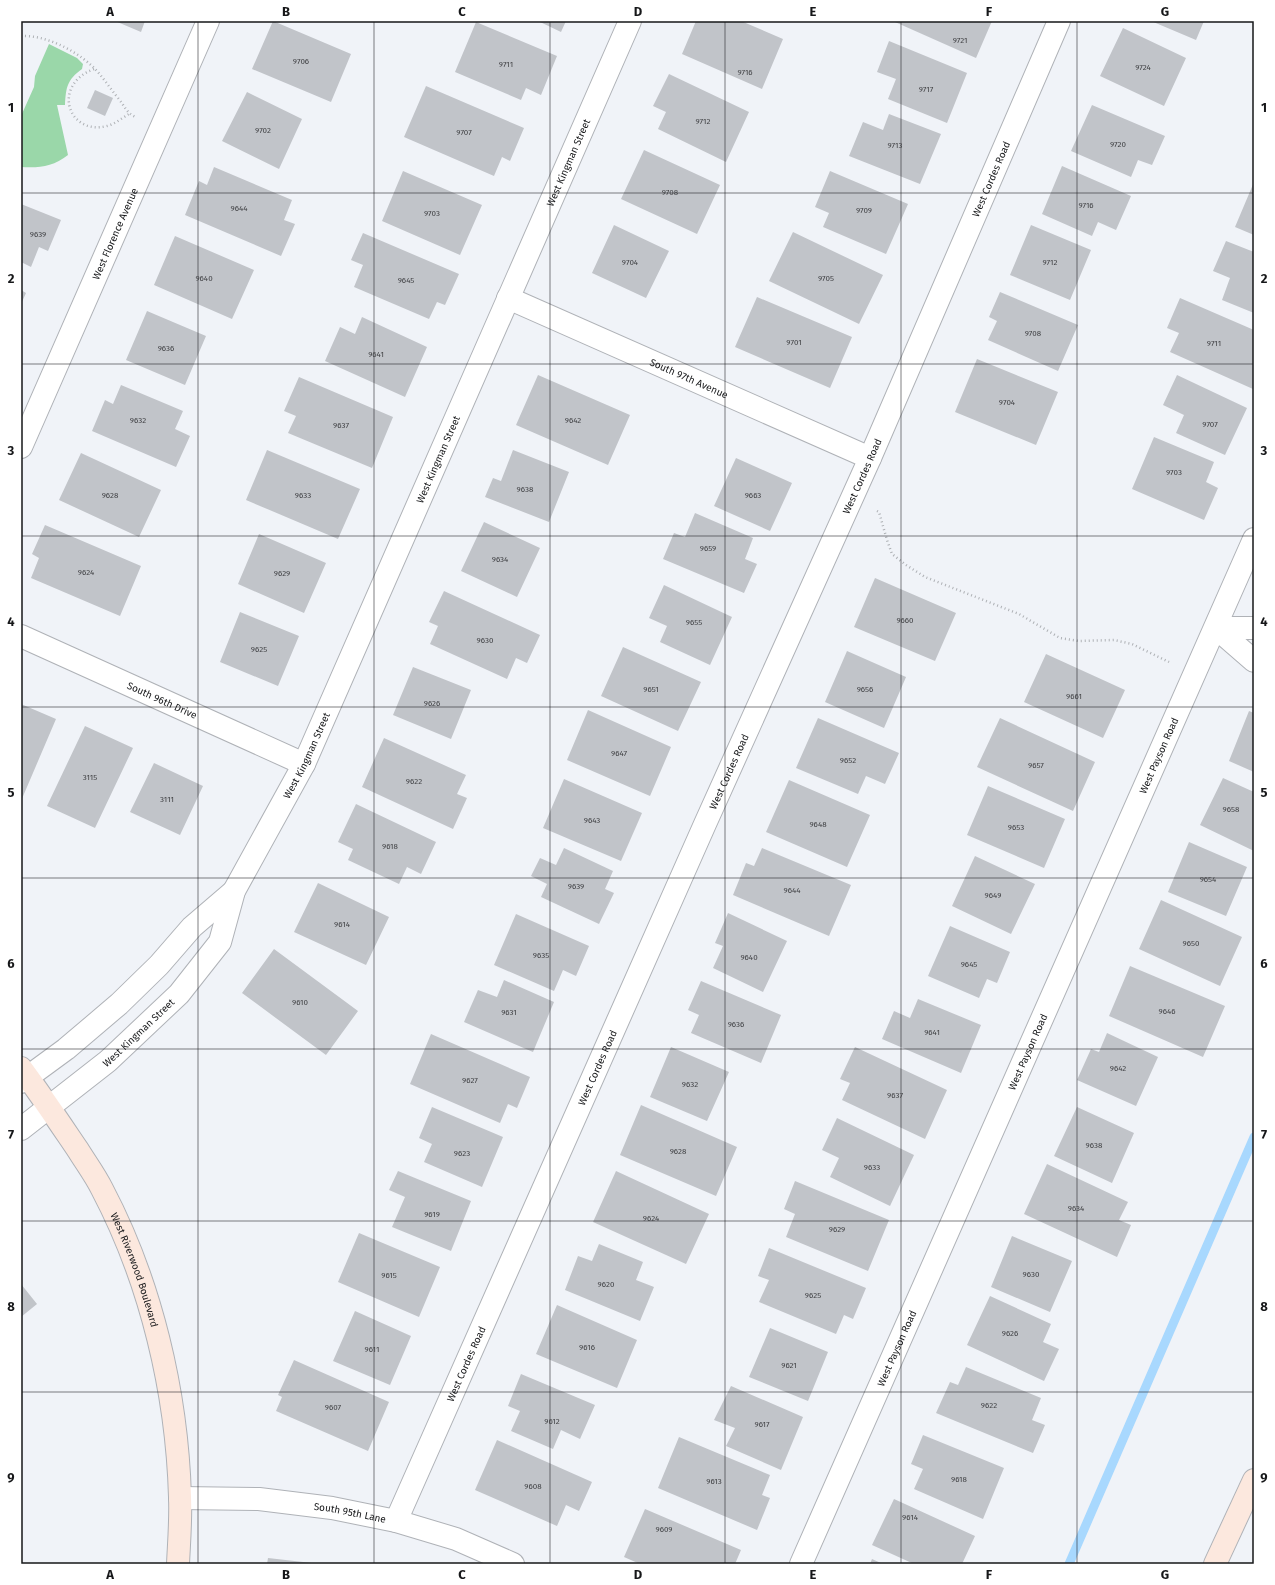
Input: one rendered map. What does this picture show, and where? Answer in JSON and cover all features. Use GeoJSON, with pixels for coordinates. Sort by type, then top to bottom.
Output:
{"type":"FeatureCollection","features":[{"type":"Feature","properties":{"kind":"street","name":"West Florence Avenue"},"geometry":{"type":"LineString","coordinates":[[21,447],[208,21]]}},
{"type":"Feature","properties":{"kind":"street","name":"West Kingman Street"},"geometry":{"type":"LineString","coordinates":[[21,1129],[108,1061],[179,994],[220,942],[234,891],[304,764],[630,21]]}},
{"type":"Feature","properties":{"kind":"street","name":"West Cordes Road"},"geometry":{"type":"LineString","coordinates":[[396,1521],[849,502],[870,458],[1059,21]]}},
{"type":"Feature","properties":{"kind":"street","name":"South 97th Avenue"},"geometry":{"type":"LineString","coordinates":[[508,298],[870,458]]}},
{"type":"Feature","properties":{"kind":"street","name":"West Payson Road"},"geometry":{"type":"LineString","coordinates":[[801,1564],[1196,674],[1254,539]]}},
{"type":"Feature","properties":{"kind":"street"},"geometry":{"type":"LineString","coordinates":[[1216,628],[1254,628]]}},
{"type":"Feature","properties":{"kind":"street"},"geometry":{"type":"LineString","coordinates":[[1216,628],[1254,661]]}},
{"type":"Feature","properties":{"kind":"street","name":"South 96th Drive"},"geometry":{"type":"LineString","coordinates":[[21,636],[304,764]]}},
{"type":"Feature","properties":{"kind":"street","name":"West Kingman Street"},"geometry":{"type":"LineString","coordinates":[[23,1076],[66,1050],[119,1004],[159,966],[192,927],[234,891]]}},
{"type":"Feature","properties":{"kind":"street","name":"West Riverwood Boulevard"},"geometry":{"type":"LineString","coordinates":[[23,1076],[50,1107],[102,1188],[140,1276],[172,1401],[180,1498],[178,1564]]}},
{"type":"Feature","properties":{"kind":"street"},"geometry":{"type":"LineString","coordinates":[[1215,1564],[1254,1480]]}},
{"type":"Feature","properties":{"kind":"street","name":"South 95th Lane"},"geometry":{"type":"LineString","coordinates":[[180,1498],[259,1500],[332,1508],[396,1521],[456,1539],[513,1564]]}},
{"type":"Feature","properties":{"kind":"path"},"geometry":{"type":"LineString","coordinates":[[21,36],[43,39],[60,45],[79,56],[94,69],[120,100],[129,114],[161,128]]}},
{"type":"Feature","properties":{"kind":"path"},"geometry":{"type":"LineString","coordinates":[[94,69],[79,76],[69,93],[68,102],[79,121],[88,126],[108,126],[129,114]]}},
{"type":"Feature","properties":{"kind":"path"},"geometry":{"type":"LineString","coordinates":[[849,502],[879,512],[892,554],[906,565],[926,577],[1019,614],[1060,638],[1079,642],[1114,640],[1132,644],[1196,674]]}},
{"type":"Feature","properties":{"kind":"green space"},"geometry":{"type":"Polygon","coordinates":[[[49,44],[77,58],[83,64],[82,69],[70,80],[68,84],[65,105],[57,105],[68,155],[57,162],[46,166],[21,167],[21,116],[34,87],[35,76],[49,44]]]}},
{"type":"Feature","properties":{"kind":"building"},"geometry":{"type":"Polygon","coordinates":[[[115,21],[145,21],[141,32],[115,21]]]}},
{"type":"Feature","properties":{"kind":"building"},"geometry":{"type":"Polygon","coordinates":[[[273,21],[351,54],[331,102],[252,69],[273,21]]]}},
{"type":"Feature","properties":{"kind":"building"},"geometry":{"type":"Polygon","coordinates":[[[538,21],[566,21],[561,32],[538,21]]]}},
{"type":"Feature","properties":{"kind":"building"},"geometry":{"type":"Polygon","coordinates":[[[696,21],[741,21],[783,39],[762,89],[682,54],[696,21]]]}},
{"type":"Feature","properties":{"kind":"building"},"geometry":{"type":"Polygon","coordinates":[[[992,21],[976,58],[895,22],[992,21]]]}},
{"type":"Feature","properties":{"kind":"building"},"geometry":{"type":"Polygon","coordinates":[[[1151,21],[1204,21],[1196,40],[1151,21]]]}},
{"type":"Feature","properties":{"kind":"building"},"geometry":{"type":"Polygon","coordinates":[[[476,22],[557,56],[541,95],[526,88],[521,100],[455,72],[476,22]]]}},
{"type":"Feature","properties":{"kind":"building"},"geometry":{"type":"Polygon","coordinates":[[[1123,28],[1186,58],[1164,106],[1100,76],[1123,28]]]}},
{"type":"Feature","properties":{"kind":"building"},"geometry":{"type":"Polygon","coordinates":[[[889,41],[967,73],[947,123],[888,99],[896,79],[877,72],[889,41]]]}},
{"type":"Feature","properties":{"kind":"building"},"geometry":{"type":"Polygon","coordinates":[[[669,74],[749,112],[726,162],[658,129],[666,112],[653,106],[669,74]]]}},
{"type":"Feature","properties":{"kind":"building"},"geometry":{"type":"Polygon","coordinates":[[[426,86],[524,128],[510,161],[502,157],[494,176],[404,137],[426,86]]]}},
{"type":"Feature","properties":{"kind":"building"},"geometry":{"type":"Polygon","coordinates":[[[95,90],[113,98],[105,116],[87,108],[95,90]]]}},
{"type":"Feature","properties":{"kind":"building"},"geometry":{"type":"Polygon","coordinates":[[[247,92],[302,119],[279,169],[222,141],[247,92]]]}},
{"type":"Feature","properties":{"kind":"building"},"geometry":{"type":"Polygon","coordinates":[[[1092,105],[1165,136],[1152,165],[1138,160],[1131,177],[1071,151],[1092,105]]]}},
{"type":"Feature","properties":{"kind":"building"},"geometry":{"type":"Polygon","coordinates":[[[889,114],[941,134],[920,184],[849,156],[863,122],[883,130],[889,114]]]}},
{"type":"Feature","properties":{"kind":"building"},"geometry":{"type":"Polygon","coordinates":[[[644,150],[720,185],[697,234],[621,199],[644,150]]]}},
{"type":"Feature","properties":{"kind":"building"},"geometry":{"type":"Polygon","coordinates":[[[1062,166],[1131,196],[1116,230],[1098,222],[1092,236],[1042,214],[1062,166]]]}},
{"type":"Feature","properties":{"kind":"building"},"geometry":{"type":"Polygon","coordinates":[[[214,167],[292,200],[284,220],[295,224],[281,256],[185,215],[199,181],[207,185],[214,167]]]}},
{"type":"Feature","properties":{"kind":"building"},"geometry":{"type":"Polygon","coordinates":[[[403,171],[482,205],[460,255],[382,221],[403,171]]]}},
{"type":"Feature","properties":{"kind":"building"},"geometry":{"type":"Polygon","coordinates":[[[830,171],[908,204],[886,254],[823,227],[829,213],[815,207],[830,171]]]}},
{"type":"Feature","properties":{"kind":"building"},"geometry":{"type":"Polygon","coordinates":[[[1254,182],[1254,235],[1235,227],[1254,182]]]}},
{"type":"Feature","properties":{"kind":"building"},"geometry":{"type":"Polygon","coordinates":[[[21,204],[61,220],[48,251],[39,247],[31,267],[21,262],[21,204]]]}},
{"type":"Feature","properties":{"kind":"building"},"geometry":{"type":"Polygon","coordinates":[[[614,225],[669,251],[646,298],[592,273],[614,225]]]}},
{"type":"Feature","properties":{"kind":"building"},"geometry":{"type":"Polygon","coordinates":[[[1031,225],[1091,250],[1070,300],[1010,275],[1031,225]]]}},
{"type":"Feature","properties":{"kind":"building"},"geometry":{"type":"Polygon","coordinates":[[[793,232],[883,275],[859,324],[769,281],[793,232]]]}},
{"type":"Feature","properties":{"kind":"building"},"geometry":{"type":"Polygon","coordinates":[[[363,233],[459,274],[445,305],[437,302],[429,319],[354,287],[363,265],[351,260],[363,233]]]}},
{"type":"Feature","properties":{"kind":"building"},"geometry":{"type":"Polygon","coordinates":[[[175,236],[254,270],[232,319],[154,285],[175,236]]]}},
{"type":"Feature","properties":{"kind":"building"},"geometry":{"type":"Polygon","coordinates":[[[1226,241],[1254,252],[1254,313],[1222,300],[1230,278],[1213,271],[1226,241]]]}},
{"type":"Feature","properties":{"kind":"building"},"geometry":{"type":"Polygon","coordinates":[[[21,290],[26,293],[21,304],[21,290]]]}},
{"type":"Feature","properties":{"kind":"building"},"geometry":{"type":"Polygon","coordinates":[[[1000,292],[1078,325],[1058,371],[988,340],[997,321],[989,317],[1000,292]]]}},
{"type":"Feature","properties":{"kind":"building"},"geometry":{"type":"Polygon","coordinates":[[[757,297],[852,337],[830,388],[735,347],[757,297]]]}},
{"type":"Feature","properties":{"kind":"building"},"geometry":{"type":"Polygon","coordinates":[[[1180,298],[1254,330],[1253,389],[1170,352],[1179,333],[1167,328],[1180,298]]]}},
{"type":"Feature","properties":{"kind":"building"},"geometry":{"type":"Polygon","coordinates":[[[147,311],[206,336],[185,385],[126,360],[147,311]]]}},
{"type":"Feature","properties":{"kind":"building"},"geometry":{"type":"Polygon","coordinates":[[[362,317],[427,347],[405,397],[325,361],[340,327],[355,334],[362,317]]]}},
{"type":"Feature","properties":{"kind":"building"},"geometry":{"type":"Polygon","coordinates":[[[977,359],[1058,392],[1036,445],[955,412],[977,359]]]}},
{"type":"Feature","properties":{"kind":"building"},"geometry":{"type":"Polygon","coordinates":[[[538,375],[630,415],[608,465],[516,425],[538,375]]]}},
{"type":"Feature","properties":{"kind":"building"},"geometry":{"type":"Polygon","coordinates":[[[1177,375],[1247,408],[1225,455],[1176,433],[1184,415],[1163,405],[1177,375]]]}},
{"type":"Feature","properties":{"kind":"building"},"geometry":{"type":"Polygon","coordinates":[[[299,377],[393,417],[372,468],[288,433],[296,416],[284,411],[299,377]]]}},
{"type":"Feature","properties":{"kind":"building"},"geometry":{"type":"Polygon","coordinates":[[[121,385],[183,411],[175,429],[190,436],[176,467],[92,431],[105,400],[113,404],[121,385]]]}},
{"type":"Feature","properties":{"kind":"building"},"geometry":{"type":"Polygon","coordinates":[[[1154,437],[1214,462],[1206,482],[1218,488],[1204,520],[1132,489],[1154,437]]]}},
{"type":"Feature","properties":{"kind":"building"},"geometry":{"type":"Polygon","coordinates":[[[267,450],[360,489],[338,539],[246,500],[267,450]]]}},
{"type":"Feature","properties":{"kind":"building"},"geometry":{"type":"Polygon","coordinates":[[[513,450],[569,472],[549,522],[485,497],[493,478],[501,481],[513,450]]]}},
{"type":"Feature","properties":{"kind":"building"},"geometry":{"type":"Polygon","coordinates":[[[81,453],[161,490],[139,537],[59,500],[81,453]]]}},
{"type":"Feature","properties":{"kind":"building"},"geometry":{"type":"Polygon","coordinates":[[[736,458],[792,483],[770,531],[714,506],[736,458]]]}},
{"type":"Feature","properties":{"kind":"building"},"geometry":{"type":"Polygon","coordinates":[[[695,513],[753,538],[745,559],[757,564],[744,593],[663,559],[674,533],[685,537],[695,513]]]}},
{"type":"Feature","properties":{"kind":"building"},"geometry":{"type":"Polygon","coordinates":[[[484,522],[540,548],[517,597],[461,571],[484,522]]]}},
{"type":"Feature","properties":{"kind":"building"},"geometry":{"type":"Polygon","coordinates":[[[45,525],[141,566],[120,616],[31,578],[39,558],[32,554],[45,525]]]}},
{"type":"Feature","properties":{"kind":"building"},"geometry":{"type":"Polygon","coordinates":[[[259,534],[326,563],[304,613],[238,584],[259,534]]]}},
{"type":"Feature","properties":{"kind":"building"},"geometry":{"type":"Polygon","coordinates":[[[875,578],[956,613],[935,661],[854,627],[875,578]]]}},
{"type":"Feature","properties":{"kind":"building"},"geometry":{"type":"Polygon","coordinates":[[[664,585],[732,617],[710,665],[660,642],[667,626],[649,618],[664,585]]]}},
{"type":"Feature","properties":{"kind":"building"},"geometry":{"type":"Polygon","coordinates":[[[444,591],[540,635],[527,663],[516,658],[507,679],[430,644],[438,626],[429,622],[444,591]]]}},
{"type":"Feature","properties":{"kind":"building"},"geometry":{"type":"Polygon","coordinates":[[[240,612],[299,636],[278,686],[220,662],[240,612]]]}},
{"type":"Feature","properties":{"kind":"building"},"geometry":{"type":"Polygon","coordinates":[[[623,647],[701,682],[678,731],[601,696],[623,647]]]}},
{"type":"Feature","properties":{"kind":"building"},"geometry":{"type":"Polygon","coordinates":[[[847,651],[906,677],[884,728],[825,702],[847,651]]]}},
{"type":"Feature","properties":{"kind":"building"},"geometry":{"type":"Polygon","coordinates":[[[1046,654],[1125,690],[1103,738],[1024,702],[1046,654]]]}},
{"type":"Feature","properties":{"kind":"building"},"geometry":{"type":"Polygon","coordinates":[[[413,667],[471,690],[451,739],[393,715],[413,667]]]}},
{"type":"Feature","properties":{"kind":"building"},"geometry":{"type":"Polygon","coordinates":[[[21,704],[56,719],[21,801],[21,704]]]}},
{"type":"Feature","properties":{"kind":"building"},"geometry":{"type":"Polygon","coordinates":[[[588,710],[671,747],[650,796],[567,760],[588,710]]]}},
{"type":"Feature","properties":{"kind":"building"},"geometry":{"type":"Polygon","coordinates":[[[1249,711],[1254,713],[1254,772],[1229,761],[1249,711]]]}},
{"type":"Feature","properties":{"kind":"building"},"geometry":{"type":"Polygon","coordinates":[[[818,718],[899,753],[885,784],[866,776],[858,794],[796,768],[818,718]]]}},
{"type":"Feature","properties":{"kind":"building"},"geometry":{"type":"Polygon","coordinates":[[[1000,718],[1095,762],[1073,811],[977,767],[1000,718]]]}},
{"type":"Feature","properties":{"kind":"building"},"geometry":{"type":"Polygon","coordinates":[[[85,726],[133,748],[95,828],[47,806],[85,726]]]}},
{"type":"Feature","properties":{"kind":"building"},"geometry":{"type":"Polygon","coordinates":[[[384,738],[466,775],[457,794],[467,798],[453,829],[362,787],[384,738]]]}},
{"type":"Feature","properties":{"kind":"building"},"geometry":{"type":"Polygon","coordinates":[[[154,763],[203,786],[180,835],[130,812],[154,763]]]}},
{"type":"Feature","properties":{"kind":"building"},"geometry":{"type":"Polygon","coordinates":[[[1223,778],[1254,792],[1254,851],[1200,825],[1223,778]]]}},
{"type":"Feature","properties":{"kind":"building"},"geometry":{"type":"Polygon","coordinates":[[[564,779],[642,813],[621,861],[543,828],[564,779]]]}},
{"type":"Feature","properties":{"kind":"building"},"geometry":{"type":"Polygon","coordinates":[[[789,780],[870,815],[847,867],[766,832],[789,780]]]}},
{"type":"Feature","properties":{"kind":"building"},"geometry":{"type":"Polygon","coordinates":[[[988,786],[1065,819],[1044,868],[967,835],[988,786]]]}},
{"type":"Feature","properties":{"kind":"building"},"geometry":{"type":"Polygon","coordinates":[[[356,804],[436,842],[421,874],[407,867],[399,884],[348,860],[353,849],[338,842],[356,804]]]}},
{"type":"Feature","properties":{"kind":"building"},"geometry":{"type":"Polygon","coordinates":[[[1189,842],[1247,867],[1226,916],[1168,892],[1189,842]]]}},
{"type":"Feature","properties":{"kind":"building"},"geometry":{"type":"Polygon","coordinates":[[[564,848],[613,871],[605,889],[614,893],[599,924],[541,897],[547,884],[531,876],[540,858],[556,865],[564,848]]]}},
{"type":"Feature","properties":{"kind":"building"},"geometry":{"type":"Polygon","coordinates":[[[762,848],[851,885],[829,936],[733,895],[746,863],[754,866],[762,848]]]}},
{"type":"Feature","properties":{"kind":"building"},"geometry":{"type":"Polygon","coordinates":[[[975,856],[1035,884],[1011,934],[952,906],[975,856]]]}},
{"type":"Feature","properties":{"kind":"building"},"geometry":{"type":"Polygon","coordinates":[[[318,883],[389,917],[366,965],[294,932],[318,883]]]}},
{"type":"Feature","properties":{"kind":"building"},"geometry":{"type":"Polygon","coordinates":[[[1161,900],[1242,937],[1220,986],[1139,949],[1161,900]]]}},
{"type":"Feature","properties":{"kind":"building"},"geometry":{"type":"Polygon","coordinates":[[[728,913],[787,941],[763,992],[713,968],[723,946],[715,943],[728,913]]]}},
{"type":"Feature","properties":{"kind":"building"},"geometry":{"type":"Polygon","coordinates":[[[516,914],[589,946],[576,976],[563,970],[554,991],[494,965],[516,914]]]}},
{"type":"Feature","properties":{"kind":"building"},"geometry":{"type":"Polygon","coordinates":[[[950,926],[1010,952],[997,983],[987,979],[979,998],[928,976],[950,926]]]}},
{"type":"Feature","properties":{"kind":"building"},"geometry":{"type":"Polygon","coordinates":[[[274,949],[358,1011],[326,1055],[242,993],[274,949]]]}},
{"type":"Feature","properties":{"kind":"building"},"geometry":{"type":"Polygon","coordinates":[[[1130,966],[1225,1006],[1203,1057],[1109,1016],[1130,966]]]}},
{"type":"Feature","properties":{"kind":"building"},"geometry":{"type":"Polygon","coordinates":[[[504,980],[554,1002],[533,1052],[464,1022],[478,990],[497,997],[504,980]]]}},
{"type":"Feature","properties":{"kind":"building"},"geometry":{"type":"Polygon","coordinates":[[[701,981],[781,1015],[761,1063],[691,1033],[699,1015],[688,1010],[701,981]]]}},
{"type":"Feature","properties":{"kind":"building"},"geometry":{"type":"Polygon","coordinates":[[[918,999],[981,1025],[961,1073],[882,1039],[894,1011],[910,1018],[918,999]]]}},
{"type":"Feature","properties":{"kind":"building"},"geometry":{"type":"Polygon","coordinates":[[[1107,1033],[1158,1057],[1136,1106],[1077,1080],[1091,1049],[1099,1052],[1107,1033]]]}},
{"type":"Feature","properties":{"kind":"building"},"geometry":{"type":"Polygon","coordinates":[[[431,1034],[530,1077],[517,1108],[508,1104],[500,1123],[410,1084],[431,1034]]]}},
{"type":"Feature","properties":{"kind":"building"},"geometry":{"type":"Polygon","coordinates":[[[671,1047],[729,1072],[707,1121],[650,1097],[671,1047]]]}},
{"type":"Feature","properties":{"kind":"building"},"geometry":{"type":"Polygon","coordinates":[[[855,1047],[947,1090],[925,1139],[842,1100],[850,1083],[840,1079],[855,1047]]]}},
{"type":"Feature","properties":{"kind":"building"},"geometry":{"type":"Polygon","coordinates":[[[641,1105],[737,1147],[716,1196],[620,1155],[641,1105]]]}},
{"type":"Feature","properties":{"kind":"building"},"geometry":{"type":"Polygon","coordinates":[[[432,1107],[503,1137],[482,1187],[424,1162],[432,1144],[419,1138],[432,1107]]]}},
{"type":"Feature","properties":{"kind":"building"},"geometry":{"type":"Polygon","coordinates":[[[1077,1107],[1134,1133],[1112,1183],[1054,1156],[1077,1107]]]}},
{"type":"Feature","properties":{"kind":"building"},"geometry":{"type":"Polygon","coordinates":[[[837,1118],[914,1155],[890,1206],[830,1177],[839,1158],[822,1150],[837,1118]]]}},
{"type":"Feature","properties":{"kind":"building"},"geometry":{"type":"Polygon","coordinates":[[[1047,1164],[1128,1202],[1119,1220],[1131,1225],[1117,1257],[1024,1214],[1047,1164]]]}},
{"type":"Feature","properties":{"kind":"building"},"geometry":{"type":"Polygon","coordinates":[[[398,1171],[471,1201],[451,1251],[392,1227],[405,1197],[389,1190],[398,1171]]]}},
{"type":"Feature","properties":{"kind":"building"},"geometry":{"type":"Polygon","coordinates":[[[616,1171],[709,1214],[686,1264],[593,1222],[616,1171]]]}},
{"type":"Feature","properties":{"kind":"building"},"geometry":{"type":"Polygon","coordinates":[[[795,1181],[889,1220],[868,1271],[786,1237],[795,1214],[784,1209],[795,1181]]]}},
{"type":"Feature","properties":{"kind":"building"},"geometry":{"type":"Polygon","coordinates":[[[359,1233],[440,1267],[419,1317],[338,1282],[359,1233]]]}},
{"type":"Feature","properties":{"kind":"building"},"geometry":{"type":"Polygon","coordinates":[[[1012,1236],[1072,1261],[1050,1312],[991,1287],[1012,1236]]]}},
{"type":"Feature","properties":{"kind":"building"},"geometry":{"type":"Polygon","coordinates":[[[599,1244],[643,1262],[636,1280],[654,1287],[640,1321],[565,1290],[578,1256],[592,1261],[599,1244]]]}},
{"type":"Feature","properties":{"kind":"building"},"geometry":{"type":"Polygon","coordinates":[[[769,1248],[866,1288],[853,1319],[844,1315],[836,1334],[759,1302],[769,1280],[758,1276],[769,1248]]]}},
{"type":"Feature","properties":{"kind":"building"},"geometry":{"type":"Polygon","coordinates":[[[21,1284],[37,1304],[21,1317],[21,1284]]]}},
{"type":"Feature","properties":{"kind":"building"},"geometry":{"type":"Polygon","coordinates":[[[990,1296],[1051,1324],[1043,1342],[1059,1349],[1044,1381],[967,1345],[990,1296]]]}},
{"type":"Feature","properties":{"kind":"building"},"geometry":{"type":"Polygon","coordinates":[[[557,1305],[637,1340],[617,1388],[536,1354],[557,1305]]]}},
{"type":"Feature","properties":{"kind":"building"},"geometry":{"type":"Polygon","coordinates":[[[355,1311],[411,1336],[390,1385],[333,1361],[355,1311]]]}},
{"type":"Feature","properties":{"kind":"building"},"geometry":{"type":"Polygon","coordinates":[[[770,1328],[828,1352],[808,1401],[749,1377],[770,1328]]]}},
{"type":"Feature","properties":{"kind":"building"},"geometry":{"type":"Polygon","coordinates":[[[294,1360],[389,1402],[368,1451],[276,1411],[282,1397],[278,1395],[294,1360]]]}},
{"type":"Feature","properties":{"kind":"building"},"geometry":{"type":"Polygon","coordinates":[[[966,1367],[1041,1398],[1032,1420],[1045,1425],[1033,1453],[936,1413],[950,1382],[958,1385],[966,1367]]]}},
{"type":"Feature","properties":{"kind":"building"},"geometry":{"type":"Polygon","coordinates":[[[521,1374],[595,1405],[580,1439],[561,1430],[553,1449],[511,1431],[520,1411],[508,1406],[521,1374]]]}},
{"type":"Feature","properties":{"kind":"building"},"geometry":{"type":"Polygon","coordinates":[[[731,1386],[803,1417],[781,1470],[726,1446],[735,1428],[714,1420],[731,1386]]]}},
{"type":"Feature","properties":{"kind":"building"},"geometry":{"type":"Polygon","coordinates":[[[923,1435],[1004,1468],[983,1519],[914,1489],[923,1469],[911,1464],[923,1435]]]}},
{"type":"Feature","properties":{"kind":"building"},"geometry":{"type":"Polygon","coordinates":[[[679,1437],[770,1475],[762,1495],[770,1498],[757,1530],[658,1488],[679,1437]]]}},
{"type":"Feature","properties":{"kind":"building"},"geometry":{"type":"Polygon","coordinates":[[[497,1440],[592,1482],[579,1511],[566,1505],[557,1526],[475,1490],[497,1440]]]}},
{"type":"Feature","properties":{"kind":"building"},"geometry":{"type":"Polygon","coordinates":[[[894,1499],[975,1536],[962,1564],[914,1564],[872,1545],[894,1499]]]}},
{"type":"Feature","properties":{"kind":"building"},"geometry":{"type":"Polygon","coordinates":[[[645,1509],[741,1550],[735,1564],[640,1564],[624,1557],[645,1509]]]}},
{"type":"Feature","properties":{"kind":"building"},"geometry":{"type":"Polygon","coordinates":[[[268,1558],[312,1563],[267,1564],[268,1558]]]}},
{"type":"Feature","properties":{"kind":"building"},"geometry":{"type":"Polygon","coordinates":[[[872,1559],[883,1564],[870,1564],[872,1559]]]}},
{"type":"Feature","properties":{"kind":"waterway"},"geometry":{"type":"LineString","coordinates":[[1069,1564],[1254,1137]]}}]}
